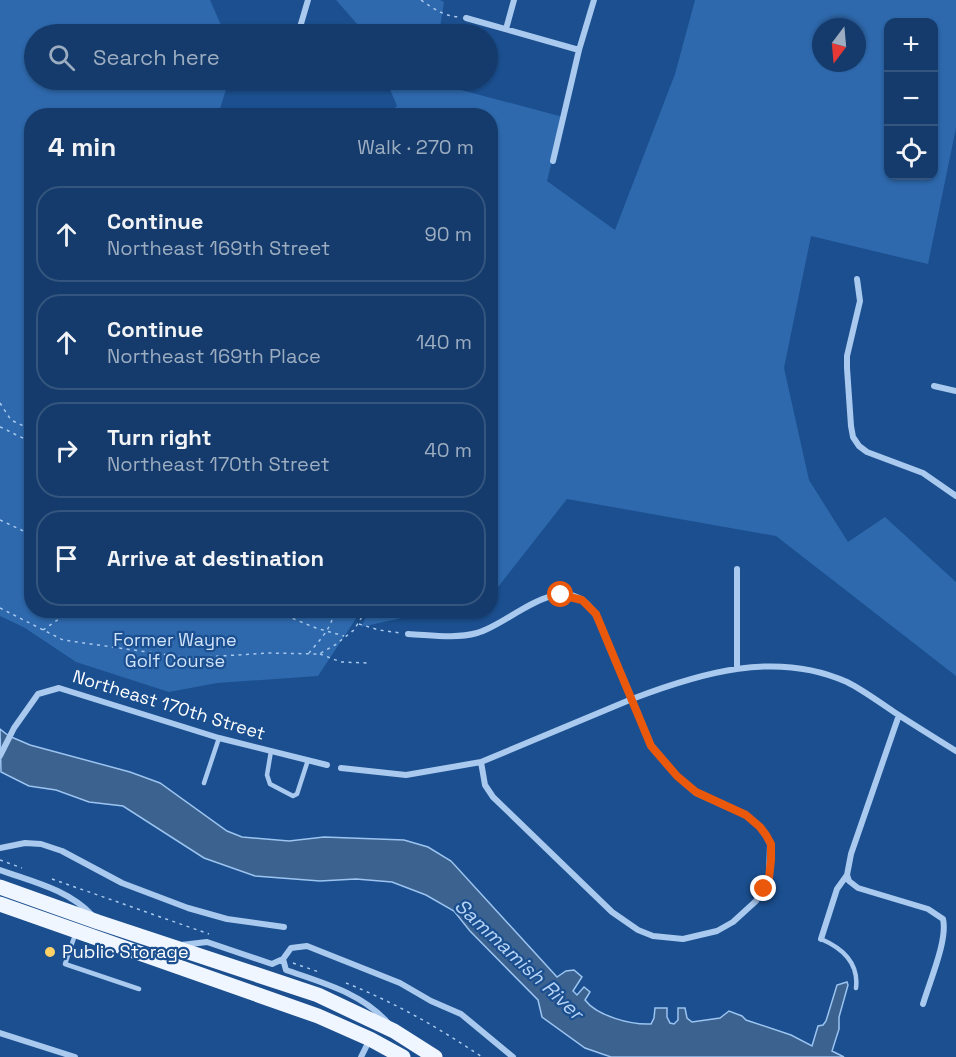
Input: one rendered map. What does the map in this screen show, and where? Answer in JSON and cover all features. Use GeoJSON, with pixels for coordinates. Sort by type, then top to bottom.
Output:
{"type":"FeatureCollection","features":[{"type":"Feature","properties":{"kind":"main road"},"geometry":{"type":"LineString","coordinates":[[0,886],[8,894],[318,995],[394,1030],[435,1057]]}},
{"type":"Feature","properties":{"kind":"main road"},"geometry":{"type":"LineString","coordinates":[[0,904],[318,1016],[370,1039],[403,1057]]}},
{"type":"Feature","properties":{"kind":"main road"},"geometry":{"type":"LineString","coordinates":[[370,1039],[378,1034],[386,1035],[426,1057]]}},
{"type":"Feature","properties":{"kind":"street"},"geometry":{"type":"LineString","coordinates":[[301,24],[308,0]]}},
{"type":"Feature","properties":{"kind":"street"},"geometry":{"type":"LineString","coordinates":[[506,29],[514,0]]}},
{"type":"Feature","properties":{"kind":"street"},"geometry":{"type":"LineString","coordinates":[[554,161],[579,50],[594,0]]}},
{"type":"Feature","properties":{"kind":"street"},"geometry":{"type":"LineString","coordinates":[[466,18],[488,24]]}},
{"type":"Feature","properties":{"kind":"street"},"geometry":{"type":"LineString","coordinates":[[498,27],[579,50]]}},
{"type":"Feature","properties":{"kind":"street"},"geometry":{"type":"LineString","coordinates":[[857,279],[860,301],[847,356],[850,426],[853,437],[867,452],[923,473],[956,496]]}},
{"type":"Feature","properties":{"kind":"street"},"geometry":{"type":"LineString","coordinates":[[934,386],[956,391]]}},
{"type":"Feature","properties":{"kind":"street"},"geometry":{"type":"LineString","coordinates":[[737,569],[737,667]]}},
{"type":"Feature","properties":{"kind":"street"},"geometry":{"type":"LineString","coordinates":[[408,634],[462,636],[479,633],[494,628],[541,598],[561,595],[582,600],[596,614],[651,746],[677,776],[702,796],[746,815],[760,827],[771,844],[769,878],[756,901],[733,922],[717,931],[683,939],[653,936],[638,930],[612,912],[493,797],[485,785],[481,762]]}},
{"type":"Feature","properties":{"kind":"street"},"geometry":{"type":"LineString","coordinates":[[341,768],[406,775],[481,762],[679,681],[737,667],[810,670],[847,682],[956,751]]}},
{"type":"Feature","properties":{"kind":"street","name":"Northeast 170th Street"},"geometry":{"type":"LineString","coordinates":[[0,756],[14,728],[38,694],[59,687],[219,738],[327,765]]}},
{"type":"Feature","properties":{"kind":"street"},"geometry":{"type":"LineString","coordinates":[[821,939],[837,889],[847,875],[851,854],[899,715]]}},
{"type":"Feature","properties":{"kind":"street"},"geometry":{"type":"LineString","coordinates":[[0,848],[25,843],[41,844],[62,851],[122,883],[188,908],[227,918],[284,927]]}},
{"type":"Feature","properties":{"kind":"street"},"geometry":{"type":"LineString","coordinates":[[0,870],[72,897],[99,922]]}},
{"type":"Feature","properties":{"kind":"street"},"geometry":{"type":"LineString","coordinates":[[847,875],[852,884],[858,888],[928,909],[943,919],[941,945],[923,1004]]}},
{"type":"Feature","properties":{"kind":"street"},"geometry":{"type":"LineString","coordinates":[[173,946],[207,942],[272,964],[283,959],[291,948],[307,946],[400,983],[430,1001],[461,1014],[513,1057]]}},
{"type":"Feature","properties":{"kind":"street"},"geometry":{"type":"LineString","coordinates":[[283,959],[286,970],[365,1001],[379,1012],[394,1030]]}},
{"type":"Feature","properties":{"kind":"street"},"geometry":{"type":"LineString","coordinates":[[0,1033],[75,1057]]}},
{"type":"Feature","properties":{"kind":"street"},"geometry":{"type":"LineString","coordinates":[[361,1057],[370,1039]]}},
{"type":"Feature","properties":{"kind":"lane"},"geometry":{"type":"LineString","coordinates":[[204,783],[219,738]]}},
{"type":"Feature","properties":{"kind":"lane"},"geometry":{"type":"LineString","coordinates":[[271,751],[267,775],[270,784],[293,796],[297,794],[308,760]]}},
{"type":"Feature","properties":{"kind":"lane"},"geometry":{"type":"LineString","coordinates":[[76,931],[65,964],[139,989]]}},
{"type":"Feature","properties":{"kind":"lane"},"geometry":{"type":"LineString","coordinates":[[821,939],[846,954],[853,965],[856,988]]}},
{"type":"Feature","properties":{"kind":"path"},"geometry":{"type":"LineString","coordinates":[[422,0],[444,14],[466,18]]}},
{"type":"Feature","properties":{"kind":"path"},"geometry":{"type":"LineString","coordinates":[[0,403],[11,420],[24,426]]}},
{"type":"Feature","properties":{"kind":"path"},"geometry":{"type":"LineString","coordinates":[[0,427],[15,433],[24,440]]}},
{"type":"Feature","properties":{"kind":"path"},"geometry":{"type":"LineString","coordinates":[[0,520],[24,531]]}},
{"type":"Feature","properties":{"kind":"path"},"geometry":{"type":"LineString","coordinates":[[0,608],[63,640],[77,644],[190,658],[268,653],[319,654],[354,630],[361,618]]}},
{"type":"Feature","properties":{"kind":"path"},"geometry":{"type":"LineString","coordinates":[[42,630],[60,618]]}},
{"type":"Feature","properties":{"kind":"path"},"geometry":{"type":"LineString","coordinates":[[293,618],[344,636]]}},
{"type":"Feature","properties":{"kind":"path"},"geometry":{"type":"LineString","coordinates":[[308,655],[326,631],[332,618]]}},
{"type":"Feature","properties":{"kind":"path"},"geometry":{"type":"LineString","coordinates":[[358,624],[408,634]]}},
{"type":"Feature","properties":{"kind":"path"},"geometry":{"type":"LineString","coordinates":[[319,654],[341,662],[368,663]]}},
{"type":"Feature","properties":{"kind":"path"},"geometry":{"type":"LineString","coordinates":[[0,860],[26,870]]}},
{"type":"Feature","properties":{"kind":"path"},"geometry":{"type":"LineString","coordinates":[[45,877],[218,937]]}},
{"type":"Feature","properties":{"kind":"path"},"geometry":{"type":"LineString","coordinates":[[299,964],[327,975]]}},
{"type":"Feature","properties":{"kind":"path"},"geometry":{"type":"LineString","coordinates":[[337,979],[368,992],[444,1031],[482,1057]]}},
{"type":"Feature","properties":{"kind":"green space","name":"Former Wayne Golf Course"},"geometry":{"type":"Polygon","coordinates":[[[0,0],[210,0],[221,24],[24,24],[24,90],[226,90],[220,108],[24,108],[24,618],[356,618],[318,676],[217,683],[169,692],[76,662],[25,628],[0,616],[0,0]]]}},
{"type":"Feature","properties":{"kind":"green space"},"geometry":{"type":"Polygon","coordinates":[[[336,0],[440,0],[444,2],[441,24],[357,24],[336,0]]]}},
{"type":"Feature","properties":{"kind":"green space"},"geometry":{"type":"Polygon","coordinates":[[[695,0],[956,0],[956,128],[928,264],[811,236],[784,368],[809,480],[848,542],[885,517],[956,582],[956,676],[776,536],[567,499],[498,587],[498,108],[395,108],[397,106],[390,90],[462,90],[563,117],[547,181],[615,230],[675,74],[695,0]]]}},
{"type":"Feature","properties":{"kind":"green space"},"geometry":{"type":"Polygon","coordinates":[[[365,618],[402,618],[361,627],[365,618]]]}},
{"type":"Feature","properties":{"kind":"water","name":"Sammamish River"},"geometry":{"type":"Polygon","coordinates":[[[0,729],[9,736],[30,745],[130,772],[160,783],[227,831],[242,837],[289,841],[324,837],[404,840],[428,847],[451,861],[557,977],[566,971],[574,970],[582,977],[573,991],[577,995],[584,987],[590,992],[585,1000],[590,1006],[615,1018],[634,1023],[651,1024],[655,1008],[667,1008],[667,1017],[670,1023],[674,1024],[678,1020],[678,1008],[685,1008],[687,1018],[692,1022],[720,1018],[729,1011],[746,1020],[791,1035],[812,1046],[818,1026],[823,1025],[826,1021],[837,985],[847,982],[839,1017],[839,1029],[832,1051],[844,1057],[611,1057],[585,1048],[542,1017],[538,1000],[470,931],[454,911],[426,895],[392,882],[356,879],[320,881],[255,876],[204,858],[123,806],[89,802],[56,790],[29,786],[1,772],[0,729]]]}},
{"type":"Feature","properties":{"kind":"place","name":"Public Storage"},"geometry":{"type":"Point","coordinates":[50,952]}},
{"type":"Feature","properties":{"kind":"route"},"geometry":{"type":"LineString","coordinates":[[561,595],[582,600],[596,614],[651,746],[677,776],[696,792],[709,800],[746,815],[766,835],[771,844],[771,860],[769,878],[764,889]]}}]}
